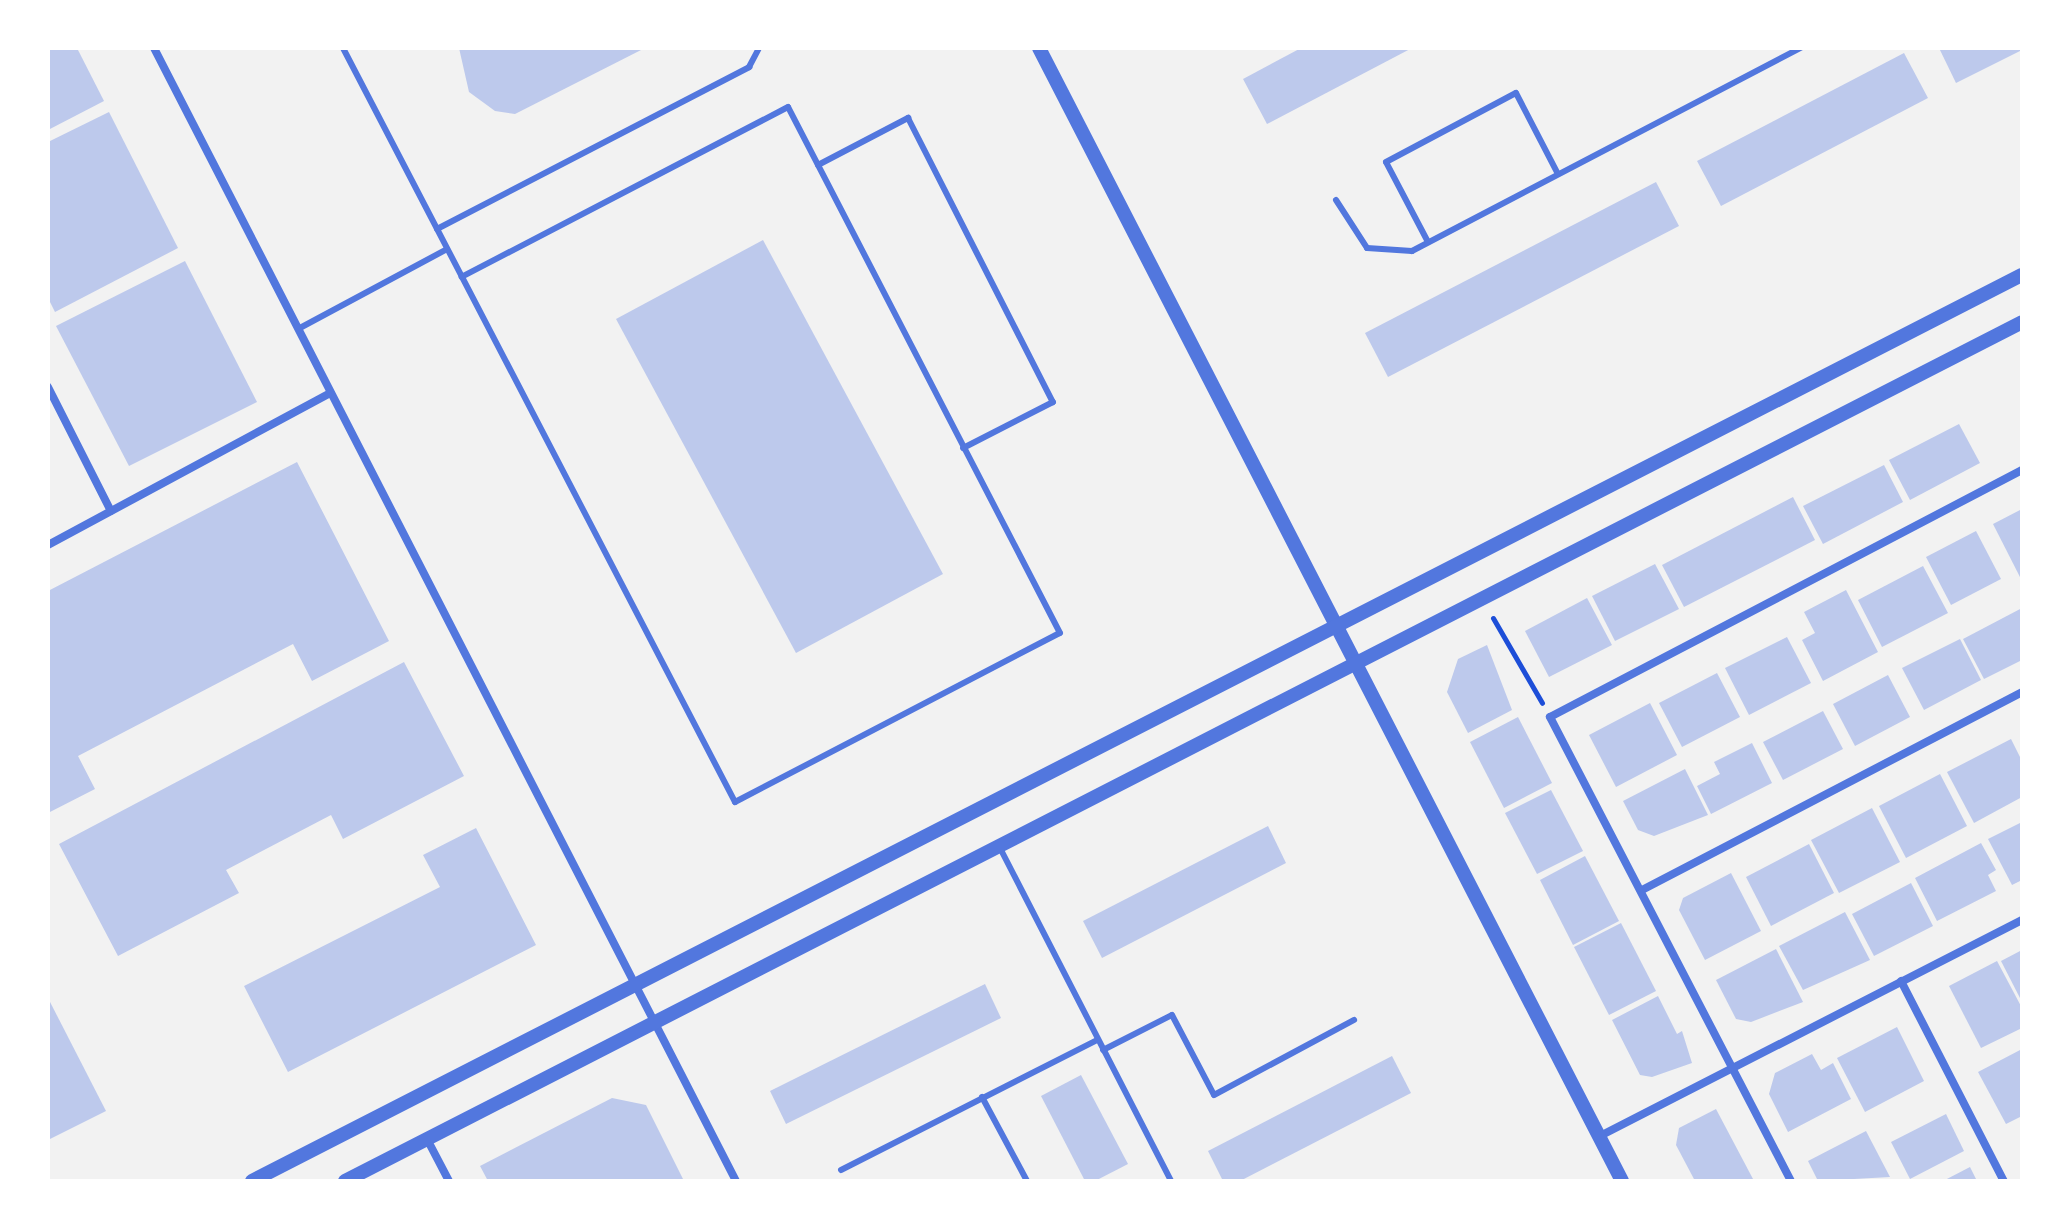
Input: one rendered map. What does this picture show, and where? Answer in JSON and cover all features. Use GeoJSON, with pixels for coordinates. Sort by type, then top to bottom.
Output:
{"type":"FeatureCollection","features":[{"type":"Feature","properties":{"kind":"street"},"geometry":{"type":"LineString","coordinates":[[154,48],[298,329],[328,394],[736,1181]]}},
{"type":"Feature","properties":{"kind":"street"},"geometry":{"type":"LineString","coordinates":[[1039,48],[1339,625],[1622,1181]]}},
{"type":"Feature","properties":{"kind":"street"},"geometry":{"type":"LineString","coordinates":[[252,1181],[2022,275]]}},
{"type":"Feature","properties":{"kind":"street"},"geometry":{"type":"LineString","coordinates":[[345,1181],[2022,322]]}},
{"type":"Feature","properties":{"kind":"street"},"geometry":{"type":"LineString","coordinates":[[48,387],[111,511]]}},
{"type":"Feature","properties":{"kind":"street"},"geometry":{"type":"LineString","coordinates":[[48,545],[328,394]]}},
{"type":"Feature","properties":{"kind":"street"},"geometry":{"type":"LineString","coordinates":[[1791,1181],[1550,717],[2022,470]]}},
{"type":"Feature","properties":{"kind":"street"},"geometry":{"type":"LineString","coordinates":[[1642,890],[2022,692]]}},
{"type":"Feature","properties":{"kind":"street"},"geometry":{"type":"LineString","coordinates":[[1598,1137],[2022,920]]}},
{"type":"Feature","properties":{"kind":"street"},"geometry":{"type":"LineString","coordinates":[[1901,981],[2004,1181]]}},
{"type":"Feature","properties":{"kind":"street"},"geometry":{"type":"LineString","coordinates":[[427,1139],[449,1181]]}},
{"type":"Feature","properties":{"kind":"lane"},"geometry":{"type":"LineString","coordinates":[[343,48],[447,249],[735,802],[1060,633],[788,107],[462,277]]}},
{"type":"Feature","properties":{"kind":"lane"},"geometry":{"type":"LineString","coordinates":[[437,229],[749,67],[759,48]]}},
{"type":"Feature","properties":{"kind":"lane"},"geometry":{"type":"LineString","coordinates":[[1336,200],[1367,248],[1387,254],[1428,242],[1801,48]]}},
{"type":"Feature","properties":{"kind":"lane"},"geometry":{"type":"LineString","coordinates":[[1428,242],[1386,162],[1516,93],[1558,174]]}},
{"type":"Feature","properties":{"kind":"lane"},"geometry":{"type":"LineString","coordinates":[[818,165],[908,118],[1053,402],[963,448]]}},
{"type":"Feature","properties":{"kind":"lane"},"geometry":{"type":"LineString","coordinates":[[298,329],[447,249]]}},
{"type":"Feature","properties":{"kind":"lane"},"geometry":{"type":"LineString","coordinates":[[999,846],[1171,1181]]}},
{"type":"Feature","properties":{"kind":"lane"},"geometry":{"type":"LineString","coordinates":[[1103,1050],[1172,1015],[1214,1095],[1354,1020]]}},
{"type":"Feature","properties":{"kind":"lane"},"geometry":{"type":"LineString","coordinates":[[841,1170],[1097,1040]]}},
{"type":"Feature","properties":{"kind":"lane"},"geometry":{"type":"LineString","coordinates":[[982,1097],[1027,1181]]}},
{"type":"Feature","properties":{"kind":"path"},"geometry":{"type":"LineString","coordinates":[[1482,598],[1550,717]]}},
{"type":"Feature","properties":{"kind":"building"},"geometry":{"type":"Polygon","coordinates":[[[48,48],[77,48],[104,101],[48,130],[48,48]]]}},
{"type":"Feature","properties":{"kind":"building"},"geometry":{"type":"Polygon","coordinates":[[[459,48],[645,48],[515,114],[495,111],[469,92],[459,48]]]}},
{"type":"Feature","properties":{"kind":"building"},"geometry":{"type":"Polygon","coordinates":[[[1301,48],[1412,48],[1267,124],[1243,79],[1301,48]]]}},
{"type":"Feature","properties":{"kind":"building"},"geometry":{"type":"Polygon","coordinates":[[[1939,48],[2022,48],[2022,50],[1956,83],[1939,48]]]}},
{"type":"Feature","properties":{"kind":"building"},"geometry":{"type":"Polygon","coordinates":[[[1904,53],[1928,98],[1721,206],[1697,161],[1904,53]]]}},
{"type":"Feature","properties":{"kind":"building"},"geometry":{"type":"Polygon","coordinates":[[[109,112],[178,248],[55,312],[48,298],[48,142],[109,112]]]}},
{"type":"Feature","properties":{"kind":"building"},"geometry":{"type":"Polygon","coordinates":[[[1656,182],[1679,226],[1388,377],[1365,333],[1656,182]]]}},
{"type":"Feature","properties":{"kind":"building"},"geometry":{"type":"Polygon","coordinates":[[[763,240],[943,574],[796,653],[616,319],[763,240]]]}},
{"type":"Feature","properties":{"kind":"building"},"geometry":{"type":"Polygon","coordinates":[[[185,261],[257,402],[129,466],[56,326],[185,261]]]}},
{"type":"Feature","properties":{"kind":"building"},"geometry":{"type":"Polygon","coordinates":[[[1959,424],[1980,463],[1910,500],[1889,460],[1959,424]]]}},
{"type":"Feature","properties":{"kind":"building"},"geometry":{"type":"Polygon","coordinates":[[[297,462],[389,641],[312,681],[293,644],[78,756],[95,789],[48,813],[48,591],[297,462]]]}},
{"type":"Feature","properties":{"kind":"building"},"geometry":{"type":"Polygon","coordinates":[[[1884,465],[1903,502],[1823,544],[1803,506],[1884,465]]]}},
{"type":"Feature","properties":{"kind":"building"},"geometry":{"type":"Polygon","coordinates":[[[1793,497],[1815,540],[1684,607],[1662,565],[1793,497]]]}},
{"type":"Feature","properties":{"kind":"building"},"geometry":{"type":"Polygon","coordinates":[[[2022,509],[2022,581],[1993,524],[2022,509]]]}},
{"type":"Feature","properties":{"kind":"building"},"geometry":{"type":"Polygon","coordinates":[[[1976,531],[2001,579],[1951,605],[1926,557],[1976,531]]]}},
{"type":"Feature","properties":{"kind":"building"},"geometry":{"type":"Polygon","coordinates":[[[1655,564],[1679,609],[1615,641],[1592,596],[1655,564]]]}},
{"type":"Feature","properties":{"kind":"building"},"geometry":{"type":"Polygon","coordinates":[[[1923,566],[1948,613],[1882,647],[1858,600],[1923,566]]]}},
{"type":"Feature","properties":{"kind":"building"},"geometry":{"type":"Polygon","coordinates":[[[1846,590],[1878,652],[1823,681],[1802,640],[1815,633],[1804,612],[1846,590]]]}},
{"type":"Feature","properties":{"kind":"building"},"geometry":{"type":"Polygon","coordinates":[[[1587,598],[1612,645],[1549,677],[1525,631],[1587,598]]]}},
{"type":"Feature","properties":{"kind":"building"},"geometry":{"type":"Polygon","coordinates":[[[2022,608],[2022,660],[1984,679],[1963,639],[2022,608]]]}},
{"type":"Feature","properties":{"kind":"building"},"geometry":{"type":"Polygon","coordinates":[[[1787,637],[1811,683],[1749,715],[1725,668],[1787,637]]]}},
{"type":"Feature","properties":{"kind":"building"},"geometry":{"type":"Polygon","coordinates":[[[1960,639],[1981,680],[1924,710],[1902,668],[1960,639]]]}},
{"type":"Feature","properties":{"kind":"building"},"geometry":{"type":"Polygon","coordinates":[[[1487,645],[1512,710],[1468,733],[1447,692],[1458,659],[1487,645]]]}},
{"type":"Feature","properties":{"kind":"building"},"geometry":{"type":"Polygon","coordinates":[[[404,662],[464,776],[343,839],[331,815],[226,870],[239,893],[118,956],[59,844],[404,662]]]}},
{"type":"Feature","properties":{"kind":"building"},"geometry":{"type":"Polygon","coordinates":[[[1717,673],[1740,717],[1682,747],[1659,703],[1717,673]]]}},
{"type":"Feature","properties":{"kind":"building"},"geometry":{"type":"Polygon","coordinates":[[[1888,675],[1910,717],[1855,746],[1833,704],[1888,675]]]}},
{"type":"Feature","properties":{"kind":"building"},"geometry":{"type":"Polygon","coordinates":[[[1650,703],[1677,755],[1616,787],[1589,735],[1650,703]]]}},
{"type":"Feature","properties":{"kind":"building"},"geometry":{"type":"Polygon","coordinates":[[[1823,711],[1843,749],[1783,780],[1763,742],[1823,711]]]}},
{"type":"Feature","properties":{"kind":"building"},"geometry":{"type":"Polygon","coordinates":[[[1518,717],[1552,783],[1504,808],[1470,742],[1518,717]]]}},
{"type":"Feature","properties":{"kind":"building"},"geometry":{"type":"Polygon","coordinates":[[[2011,739],[2022,761],[2022,797],[1974,823],[1947,772],[2011,739]]]}},
{"type":"Feature","properties":{"kind":"building"},"geometry":{"type":"Polygon","coordinates":[[[1752,743],[1772,783],[1711,814],[1697,786],[1720,774],[1714,762],[1752,743]]]}},
{"type":"Feature","properties":{"kind":"building"},"geometry":{"type":"Polygon","coordinates":[[[1685,769],[1708,815],[1654,836],[1638,830],[1623,801],[1685,769]]]}},
{"type":"Feature","properties":{"kind":"building"},"geometry":{"type":"Polygon","coordinates":[[[1940,774],[1967,826],[1906,858],[1879,806],[1940,774]]]}},
{"type":"Feature","properties":{"kind":"building"},"geometry":{"type":"Polygon","coordinates":[[[1551,790],[1583,851],[1537,874],[1505,813],[1551,790]]]}},
{"type":"Feature","properties":{"kind":"building"},"geometry":{"type":"Polygon","coordinates":[[[1872,808],[1900,862],[1839,893],[1811,840],[1872,808]]]}},
{"type":"Feature","properties":{"kind":"building"},"geometry":{"type":"Polygon","coordinates":[[[2022,822],[2022,880],[2012,885],[1988,839],[2022,822]]]}},
{"type":"Feature","properties":{"kind":"building"},"geometry":{"type":"Polygon","coordinates":[[[1268,826],[1286,863],[1102,958],[1083,921],[1268,826]]]}},
{"type":"Feature","properties":{"kind":"building"},"geometry":{"type":"Polygon","coordinates":[[[476,828],[536,945],[288,1072],[244,986],[440,887],[423,855],[476,828]]]}},
{"type":"Feature","properties":{"kind":"building"},"geometry":{"type":"Polygon","coordinates":[[[1981,843],[1996,870],[1988,875],[1996,891],[1937,921],[1915,878],[1981,843]]]}},
{"type":"Feature","properties":{"kind":"building"},"geometry":{"type":"Polygon","coordinates":[[[1809,844],[1834,893],[1771,926],[1746,877],[1809,844]]]}},
{"type":"Feature","properties":{"kind":"building"},"geometry":{"type":"Polygon","coordinates":[[[1585,856],[1619,921],[1573,945],[1540,880],[1585,856]]]}},
{"type":"Feature","properties":{"kind":"building"},"geometry":{"type":"Polygon","coordinates":[[[1731,873],[1761,931],[1705,960],[1679,910],[1683,898],[1731,873]]]}},
{"type":"Feature","properties":{"kind":"building"},"geometry":{"type":"Polygon","coordinates":[[[1911,883],[1933,926],[1874,956],[1852,914],[1911,883]]]}},
{"type":"Feature","properties":{"kind":"building"},"geometry":{"type":"Polygon","coordinates":[[[1845,912],[1870,960],[1803,990],[1779,946],[1845,912]]]}},
{"type":"Feature","properties":{"kind":"building"},"geometry":{"type":"Polygon","coordinates":[[[1621,923],[1656,991],[1609,1015],[1574,947],[1621,923]]]}},
{"type":"Feature","properties":{"kind":"building"},"geometry":{"type":"Polygon","coordinates":[[[1776,949],[1803,1002],[1751,1022],[1736,1019],[1716,980],[1776,949]]]}},
{"type":"Feature","properties":{"kind":"building"},"geometry":{"type":"Polygon","coordinates":[[[2022,950],[2022,1002],[2001,961],[2022,950]]]}},
{"type":"Feature","properties":{"kind":"building"},"geometry":{"type":"Polygon","coordinates":[[[1997,961],[2022,1008],[2022,1028],[1981,1048],[1949,986],[1997,961]]]}},
{"type":"Feature","properties":{"kind":"building"},"geometry":{"type":"Polygon","coordinates":[[[985,984],[1001,1018],[786,1124],[770,1091],[985,984]]]}},
{"type":"Feature","properties":{"kind":"building"},"geometry":{"type":"Polygon","coordinates":[[[1658,996],[1677,1034],[1682,1031],[1692,1063],[1652,1077],[1640,1075],[1612,1020],[1658,996]]]}},
{"type":"Feature","properties":{"kind":"building"},"geometry":{"type":"Polygon","coordinates":[[[48,998],[106,1111],[48,1140],[48,998]]]}},
{"type":"Feature","properties":{"kind":"building"},"geometry":{"type":"Polygon","coordinates":[[[1897,1027],[1924,1081],[1865,1112],[1837,1058],[1897,1027]]]}},
{"type":"Feature","properties":{"kind":"building"},"geometry":{"type":"Polygon","coordinates":[[[2022,1049],[2022,1116],[2006,1124],[1978,1072],[2022,1049]]]}},
{"type":"Feature","properties":{"kind":"building"},"geometry":{"type":"Polygon","coordinates":[[[1812,1054],[1821,1070],[1833,1063],[1851,1099],[1788,1132],[1769,1094],[1775,1073],[1812,1054]]]}},
{"type":"Feature","properties":{"kind":"building"},"geometry":{"type":"Polygon","coordinates":[[[1392,1056],[1411,1093],[1240,1181],[1223,1181],[1208,1151],[1392,1056]]]}},
{"type":"Feature","properties":{"kind":"building"},"geometry":{"type":"Polygon","coordinates":[[[1081,1075],[1128,1164],[1095,1181],[1085,1181],[1041,1096],[1081,1075]]]}},
{"type":"Feature","properties":{"kind":"building"},"geometry":{"type":"Polygon","coordinates":[[[612,1098],[646,1105],[684,1181],[488,1181],[480,1166],[612,1098]]]}},
{"type":"Feature","properties":{"kind":"building"},"geometry":{"type":"Polygon","coordinates":[[[1716,1109],[1753,1179],[1749,1181],[1695,1181],[1676,1145],[1679,1128],[1716,1109]]]}},
{"type":"Feature","properties":{"kind":"building"},"geometry":{"type":"Polygon","coordinates":[[[1946,1114],[1964,1151],[1910,1179],[1891,1142],[1946,1114]]]}},
{"type":"Feature","properties":{"kind":"building"},"geometry":{"type":"Polygon","coordinates":[[[1866,1131],[1890,1177],[1818,1181],[1808,1161],[1866,1131]]]}},
{"type":"Feature","properties":{"kind":"building"},"geometry":{"type":"Polygon","coordinates":[[[1970,1167],[1977,1181],[1943,1181],[1970,1167]]]}}]}
